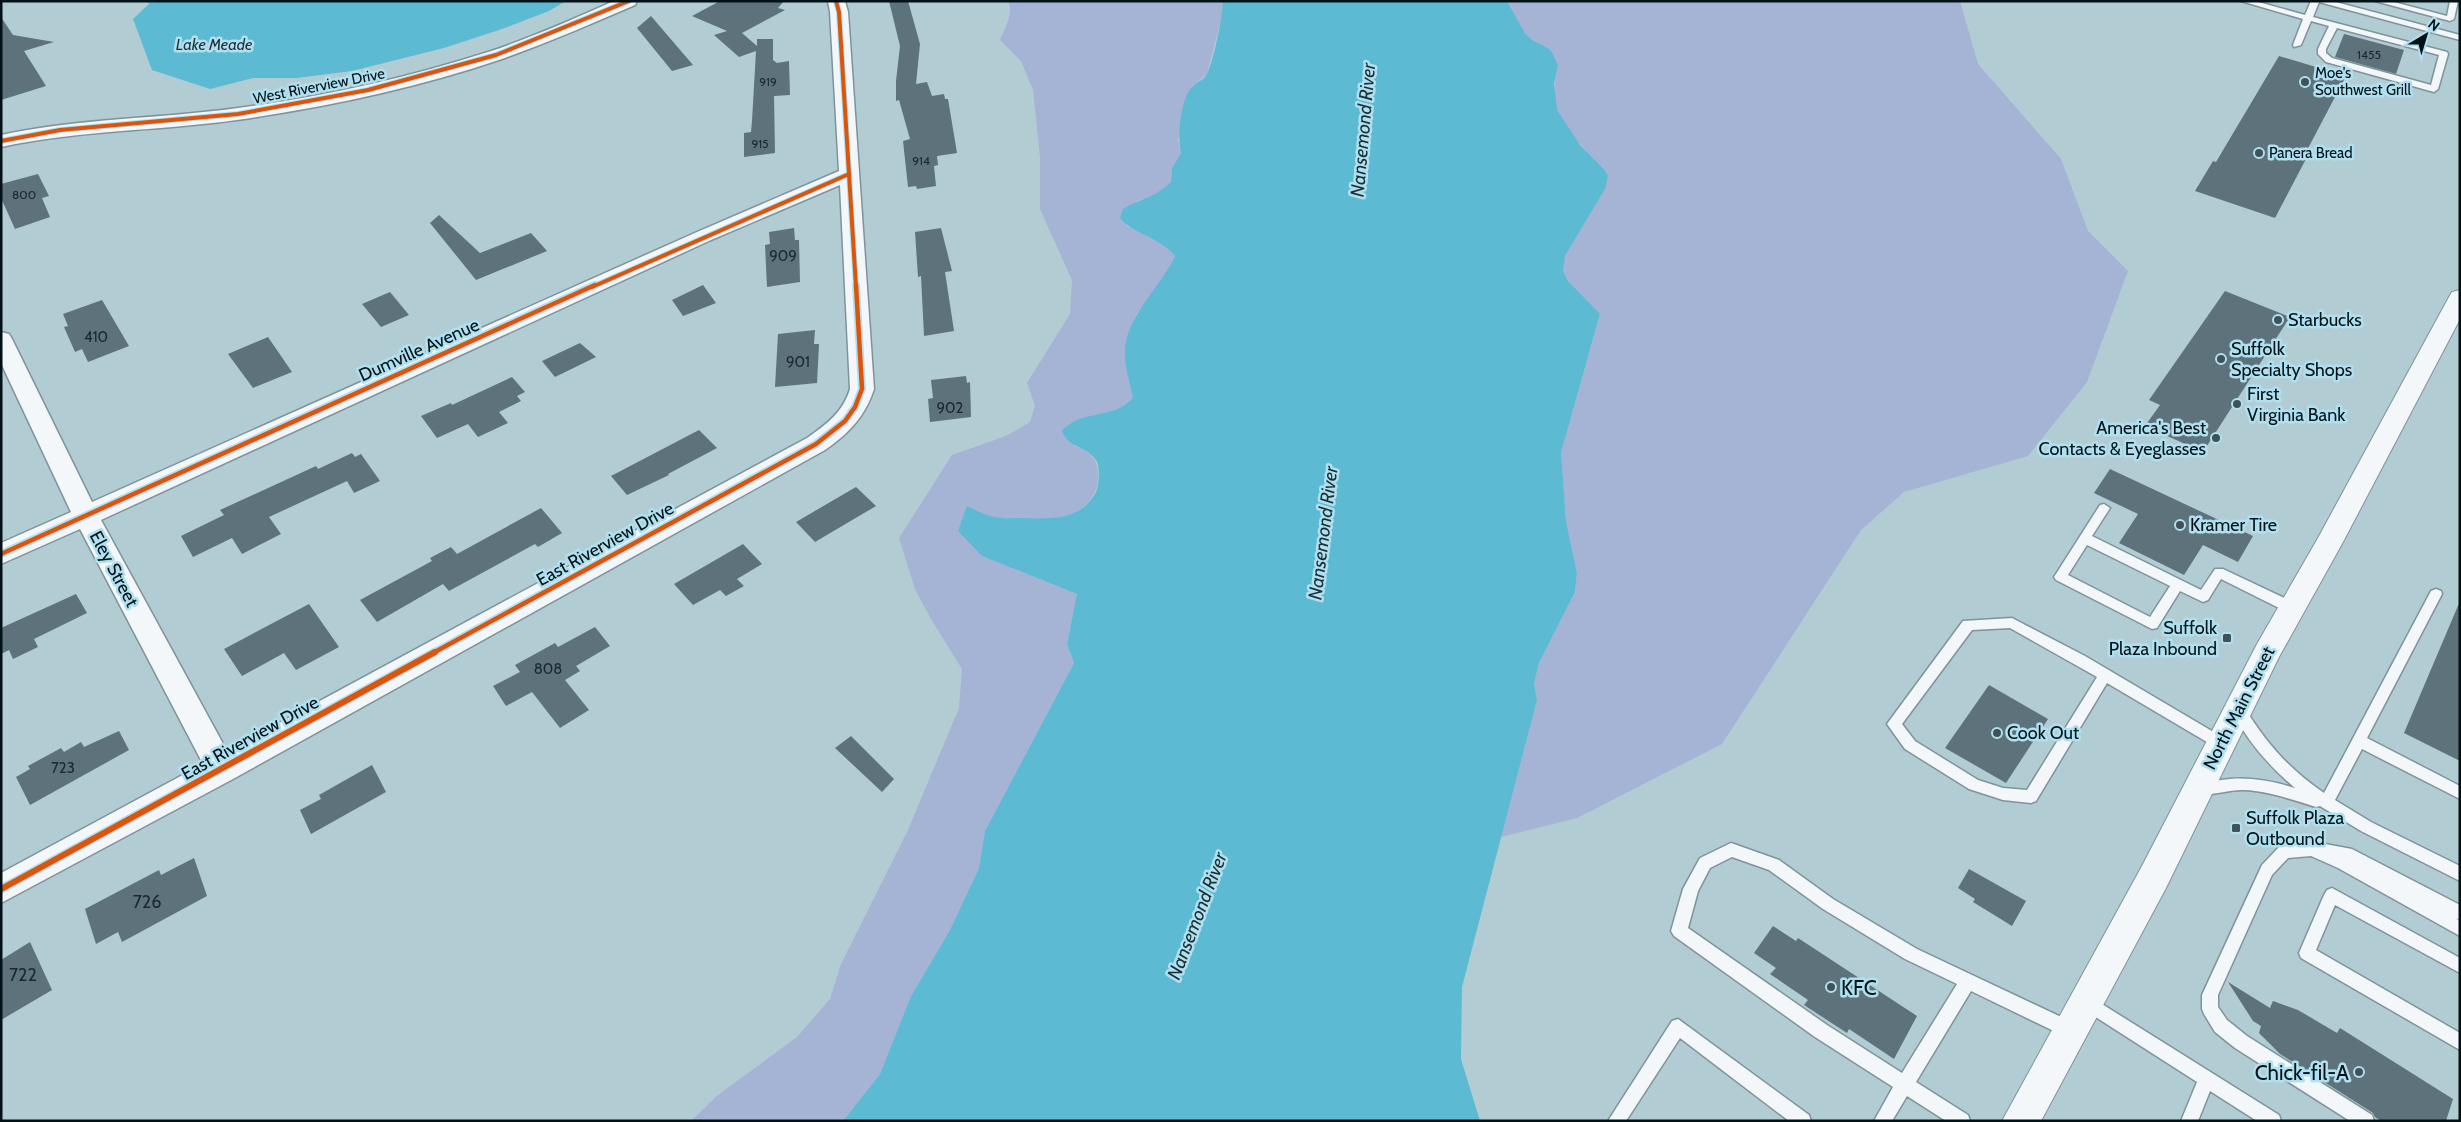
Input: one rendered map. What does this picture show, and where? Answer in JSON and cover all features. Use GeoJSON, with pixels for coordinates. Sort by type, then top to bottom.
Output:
{"type":"FeatureCollection","features":[{"type":"Feature","properties":{"kind":"main road","name":"North Main Street"},"geometry":{"type":"LineString","coordinates":[[2021,1121],[2154,878],[2267,652],[2456,307]]}},
{"type":"Feature","properties":{"kind":"street","name":"West Riverview Drive"},"geometry":{"type":"LineString","coordinates":[[1,141],[64,129],[236,115],[364,92],[413,80],[496,55],[629,1]]}},
{"type":"Feature","properties":{"kind":"street","name":"East Riverview Drive"},"geometry":{"type":"LineString","coordinates":[[1,889],[816,444],[849,418],[858,405],[862,389],[839,12],[836,1]]}},
{"type":"Feature","properties":{"kind":"street","name":"Dumville Avenue"},"geometry":{"type":"LineString","coordinates":[[1,554],[704,236],[849,174]]}},
{"type":"Feature","properties":{"kind":"street","name":"Eley Street"},"geometry":{"type":"LineString","coordinates":[[1,338],[86,516],[222,770]]}},
{"type":"Feature","properties":{"kind":"lane"},"geometry":{"type":"LineString","coordinates":[[2245,1],[2444,54],[2434,89],[2329,60],[2322,54],[2322,49],[2334,25]]}},
{"type":"Feature","properties":{"kind":"lane"},"geometry":{"type":"LineString","coordinates":[[2296,45],[2315,1]]}},
{"type":"Feature","properties":{"kind":"lane"},"geometry":{"type":"LineString","coordinates":[[2322,1],[2460,38]]}},
{"type":"Feature","properties":{"kind":"lane"},"geometry":{"type":"LineString","coordinates":[[2379,1],[2450,19],[2454,1]]}},
{"type":"Feature","properties":{"kind":"lane"},"geometry":{"type":"LineString","coordinates":[[2104,508],[2060,577],[2152,624],[2178,584]]}},
{"type":"Feature","properties":{"kind":"lane"},"geometry":{"type":"LineString","coordinates":[[2085,538],[2203,597],[2219,572],[2292,608]]}},
{"type":"Feature","properties":{"kind":"lane"},"geometry":{"type":"LineString","coordinates":[[2326,803],[2436,594]]}},
{"type":"Feature","properties":{"kind":"lane"},"geometry":{"type":"LineString","coordinates":[[2104,675],[2031,798],[2003,794],[1974,785],[1910,745],[1894,724],[1968,625],[2012,622],[2104,675],[2222,744]]}},
{"type":"Feature","properties":{"kind":"lane"},"geometry":{"type":"LineString","coordinates":[[2239,711],[2249,732],[2264,753],[2293,780],[2326,803],[2460,874]]}},
{"type":"Feature","properties":{"kind":"lane"},"geometry":{"type":"LineString","coordinates":[[2358,740],[2460,793]]}},
{"type":"Feature","properties":{"kind":"lane"},"geometry":{"type":"LineString","coordinates":[[2195,794],[2218,784],[2252,784],[2326,803]]}},
{"type":"Feature","properties":{"kind":"lane"},"geometry":{"type":"LineString","coordinates":[[2366,1121],[2241,1042],[2221,1026],[2210,1009],[2210,995],[2267,870],[2284,852],[2312,849],[2347,854],[2460,913]]}},
{"type":"Feature","properties":{"kind":"lane"},"geometry":{"type":"LineString","coordinates":[[2312,849],[2343,863],[2460,929]]}},
{"type":"Feature","properties":{"kind":"lane"},"geometry":{"type":"LineString","coordinates":[[1962,1121],[1821,1031],[1679,931],[1691,889],[1705,863],[1731,850],[1774,865],[1828,904],[1911,954],[1968,981],[2078,1016],[2207,1079],[2273,1121]]}},
{"type":"Feature","properties":{"kind":"lane"},"geometry":{"type":"LineString","coordinates":[[2460,966],[2332,895],[2307,953],[2460,1042]]}},
{"type":"Feature","properties":{"kind":"lane"},"geometry":{"type":"LineString","coordinates":[[1882,1121],[1906,1085],[1968,981]]}},
{"type":"Feature","properties":{"kind":"lane"},"geometry":{"type":"LineString","coordinates":[[1616,1121],[1678,1027],[1803,1121]]}},
{"type":"Feature","properties":{"kind":"lane"},"geometry":{"type":"LineString","coordinates":[[2190,1121],[2207,1079]]}},
{"type":"Feature","properties":{"kind":"shaded area"},"geometry":{"type":"Polygon","coordinates":[[[1008,1],[1223,1],[1223,12],[1207,74],[1192,86],[1178,140],[1181,153],[1172,168],[1171,182],[1158,194],[1137,201],[1126,226],[1153,238],[1175,256],[1166,275],[1136,315],[1125,353],[1133,397],[1114,410],[1075,421],[1075,446],[1089,454],[1097,465],[1098,476],[1095,492],[1080,510],[1065,517],[1052,520],[1009,519],[981,513],[967,506],[982,556],[1077,594],[1067,644],[1074,663],[985,831],[979,868],[950,930],[911,996],[880,1074],[843,1121],[691,1121],[718,1095],[797,1037],[830,999],[841,964],[908,830],[959,708],[962,669],[915,589],[899,538],[952,455],[1006,436],[1030,422],[1035,406],[1027,383],[1070,314],[1072,280],[1040,209],[1040,157],[1033,90],[1021,61],[1000,40],[1009,16],[1010,6],[1008,1]]]}},
{"type":"Feature","properties":{"kind":"shaded area"},"geometry":{"type":"Polygon","coordinates":[[[1507,1],[1960,1],[1978,64],[2061,159],[2088,231],[2128,271],[2087,382],[2028,456],[1904,492],[1861,530],[1722,744],[1577,818],[1501,837],[1537,700],[1534,684],[1539,663],[1575,592],[1577,573],[1566,521],[1561,453],[1600,315],[1568,281],[1563,271],[1565,256],[1605,189],[1603,168],[1570,132],[1556,109],[1554,93],[1558,66],[1548,48],[1532,40],[1525,33],[1507,1]]]}},
{"type":"Feature","properties":{"kind":"water","name":"Lake Meade"},"geometry":{"type":"Polygon","coordinates":[[[148,1],[566,1],[549,11],[444,48],[352,71],[297,78],[253,78],[210,89],[152,70],[133,19],[149,4],[148,1]]]}},
{"type":"Feature","properties":{"kind":"water","name":"Nansemond River"},"geometry":{"type":"Polygon","coordinates":[[[1223,1],[1507,1],[1525,33],[1532,40],[1552,52],[1558,66],[1554,84],[1557,110],[1580,145],[1603,168],[1608,176],[1605,189],[1565,256],[1563,271],[1568,281],[1600,314],[1561,453],[1566,521],[1577,573],[1575,592],[1539,663],[1534,684],[1537,700],[1462,987],[1461,1059],[1480,1121],[843,1121],[880,1074],[911,996],[950,930],[979,868],[985,831],[1074,663],[1067,644],[1077,594],[982,556],[958,531],[967,506],[999,518],[1054,518],[1073,513],[1082,508],[1096,492],[1099,477],[1097,462],[1089,453],[1068,440],[1062,430],[1082,418],[1121,407],[1133,397],[1126,365],[1126,342],[1136,316],[1169,268],[1175,256],[1161,244],[1131,227],[1120,218],[1123,209],[1153,195],[1171,182],[1172,168],[1181,153],[1179,138],[1182,109],[1189,92],[1194,85],[1204,78],[1208,71],[1217,40],[1223,1]]]}},
{"type":"Feature","properties":{"kind":"building"},"geometry":{"type":"Polygon","coordinates":[[[720,1],[784,1],[778,8],[785,10],[742,33],[757,46],[757,39],[773,39],[773,60],[777,63],[789,61],[790,95],[774,96],[775,153],[744,157],[744,133],[751,132],[756,51],[739,57],[714,35],[727,31],[692,16],[720,1]]]}},
{"type":"Feature","properties":{"kind":"building"},"geometry":{"type":"Polygon","coordinates":[[[889,1],[908,1],[920,44],[916,84],[927,82],[932,96],[944,94],[945,99],[948,99],[957,153],[937,156],[938,165],[934,166],[936,186],[917,189],[916,186],[908,187],[903,141],[910,139],[899,100],[896,101],[900,46],[889,1]]]}},
{"type":"Feature","properties":{"kind":"building"},"geometry":{"type":"Polygon","coordinates":[[[651,16],[693,65],[672,71],[637,28],[651,16]]]}},
{"type":"Feature","properties":{"kind":"building"},"geometry":{"type":"Polygon","coordinates":[[[1,17],[13,35],[54,42],[24,51],[46,86],[1,100],[1,17]]]}},
{"type":"Feature","properties":{"kind":"building"},"geometry":{"type":"Polygon","coordinates":[[[2344,34],[2404,50],[2396,74],[2335,57],[2344,34]]]}},
{"type":"Feature","properties":{"kind":"building"},"geometry":{"type":"Polygon","coordinates":[[[2279,56],[2346,76],[2304,156],[2307,157],[2275,218],[2195,191],[2213,161],[2216,162],[2279,56]]]}},
{"type":"Feature","properties":{"kind":"building"},"geometry":{"type":"Polygon","coordinates":[[[38,174],[49,196],[42,198],[50,217],[15,229],[1,198],[1,184],[38,174]]]}},
{"type":"Feature","properties":{"kind":"building"},"geometry":{"type":"Polygon","coordinates":[[[439,215],[480,253],[531,233],[547,251],[476,280],[430,223],[439,215]]]}},
{"type":"Feature","properties":{"kind":"building"},"geometry":{"type":"Polygon","coordinates":[[[794,228],[795,240],[799,240],[800,282],[767,287],[765,245],[770,244],[769,232],[794,228]]]}},
{"type":"Feature","properties":{"kind":"building"},"geometry":{"type":"Polygon","coordinates":[[[941,228],[952,271],[945,272],[954,331],[924,336],[921,276],[918,277],[915,232],[941,228]]]}},
{"type":"Feature","properties":{"kind":"building"},"geometry":{"type":"Polygon","coordinates":[[[703,285],[716,303],[683,316],[672,300],[703,285]]]}},
{"type":"Feature","properties":{"kind":"building","name":"Suffolk Specialty Shops"},"geometry":{"type":"Polygon","coordinates":[[[2225,291],[2290,317],[2203,452],[2145,426],[2160,405],[2149,400],[2225,291]]]}},
{"type":"Feature","properties":{"kind":"building"},"geometry":{"type":"Polygon","coordinates":[[[390,292],[409,315],[381,327],[362,304],[390,292]]]}},
{"type":"Feature","properties":{"kind":"building"},"geometry":{"type":"Polygon","coordinates":[[[102,300],[129,346],[88,362],[82,349],[75,352],[64,327],[68,326],[63,314],[102,300]]]}},
{"type":"Feature","properties":{"kind":"building"},"geometry":{"type":"Polygon","coordinates":[[[815,330],[814,344],[819,344],[817,383],[775,387],[778,334],[815,330]]]}},
{"type":"Feature","properties":{"kind":"building"},"geometry":{"type":"Polygon","coordinates":[[[268,337],[292,372],[253,388],[228,354],[268,337]]]}},
{"type":"Feature","properties":{"kind":"building"},"geometry":{"type":"Polygon","coordinates":[[[580,343],[596,357],[555,377],[542,361],[580,343]]]}},
{"type":"Feature","properties":{"kind":"building"},"geometry":{"type":"Polygon","coordinates":[[[966,376],[967,383],[970,382],[971,417],[930,422],[928,399],[933,398],[931,380],[966,376]]]}},
{"type":"Feature","properties":{"kind":"building"},"geometry":{"type":"Polygon","coordinates":[[[512,377],[525,392],[517,396],[521,401],[499,412],[508,423],[478,437],[468,424],[437,438],[421,416],[451,403],[452,405],[512,377]]]}},
{"type":"Feature","properties":{"kind":"building"},"geometry":{"type":"Polygon","coordinates":[[[699,430],[717,448],[669,475],[627,495],[611,476],[699,430]]]}},
{"type":"Feature","properties":{"kind":"building"},"geometry":{"type":"Polygon","coordinates":[[[352,453],[355,457],[361,454],[380,481],[354,493],[347,481],[269,517],[281,534],[242,554],[232,538],[193,557],[181,536],[224,515],[220,510],[316,466],[318,469],[352,453]]]}},
{"type":"Feature","properties":{"kind":"building","name":"Kramer Tire"},"geometry":{"type":"Polygon","coordinates":[[[2110,469],[2253,536],[2238,562],[2203,545],[2184,575],[2119,543],[2138,514],[2094,493],[2110,469]]]}},
{"type":"Feature","properties":{"kind":"building"},"geometry":{"type":"Polygon","coordinates":[[[856,487],[876,506],[815,542],[796,522],[856,487]]]}},
{"type":"Feature","properties":{"kind":"building"},"geometry":{"type":"Polygon","coordinates":[[[541,508],[562,533],[538,547],[535,544],[449,591],[443,584],[377,622],[360,600],[432,561],[430,558],[451,547],[457,554],[541,508]]]}},
{"type":"Feature","properties":{"kind":"building"},"geometry":{"type":"Polygon","coordinates":[[[743,544],[762,564],[737,579],[744,586],[726,596],[720,590],[693,605],[674,584],[743,544]]]}},
{"type":"Feature","properties":{"kind":"building"},"geometry":{"type":"Polygon","coordinates":[[[76,594],[87,613],[34,639],[38,647],[13,659],[9,650],[1,654],[1,628],[76,594]]]}},
{"type":"Feature","properties":{"kind":"building"},"geometry":{"type":"Polygon","coordinates":[[[2460,601],[2460,761],[2404,733],[2460,601]]]}},
{"type":"Feature","properties":{"kind":"building"},"geometry":{"type":"Polygon","coordinates":[[[309,604],[339,647],[296,670],[284,653],[242,676],[224,649],[309,604]]]}},
{"type":"Feature","properties":{"kind":"building"},"geometry":{"type":"Polygon","coordinates":[[[595,627],[610,646],[576,666],[580,671],[565,680],[589,710],[560,728],[532,692],[506,706],[493,686],[520,672],[515,665],[555,643],[558,647],[595,627]]]}},
{"type":"Feature","properties":{"kind":"building","name":"Cook Out"},"geometry":{"type":"Polygon","coordinates":[[[1989,685],[2048,719],[2006,783],[1945,748],[1989,685]]]}},
{"type":"Feature","properties":{"kind":"building"},"geometry":{"type":"Polygon","coordinates":[[[119,731],[129,750],[30,805],[16,777],[30,769],[28,766],[61,748],[64,752],[81,742],[84,747],[119,731]]]}},
{"type":"Feature","properties":{"kind":"building"},"geometry":{"type":"Polygon","coordinates":[[[851,736],[894,779],[882,792],[835,748],[851,736]]]}},
{"type":"Feature","properties":{"kind":"building"},"geometry":{"type":"Polygon","coordinates":[[[372,765],[386,792],[311,834],[300,810],[321,799],[319,795],[372,765]]]}},
{"type":"Feature","properties":{"kind":"building"},"geometry":{"type":"Polygon","coordinates":[[[194,858],[207,896],[122,942],[118,932],[96,944],[85,909],[159,870],[161,875],[194,858]]]}},
{"type":"Feature","properties":{"kind":"building"},"geometry":{"type":"Polygon","coordinates":[[[1969,869],[2026,901],[2012,926],[1973,902],[1975,899],[1958,888],[1969,869]]]}},
{"type":"Feature","properties":{"kind":"building","name":"KFC"},"geometry":{"type":"Polygon","coordinates":[[[1773,926],[1796,941],[1798,938],[1917,1016],[1894,1059],[1849,1029],[1847,1033],[1804,1005],[1808,1000],[1770,974],[1776,968],[1754,953],[1773,926]]]}},
{"type":"Feature","properties":{"kind":"building"},"geometry":{"type":"Polygon","coordinates":[[[30,942],[52,990],[1,1020],[1,960],[30,942]]]}},
{"type":"Feature","properties":{"kind":"building","name":"Chick-fil-A"},"geometry":{"type":"Polygon","coordinates":[[[2228,982],[2270,1008],[2273,1001],[2298,1010],[2337,1033],[2340,1028],[2453,1099],[2446,1121],[2381,1121],[2373,1113],[2280,1054],[2259,1033],[2261,1026],[2253,1021],[2228,982]]]}},
{"type":"Feature","properties":{"kind":"cycle path"},"geometry":{"type":"LineString","coordinates":[[1,141],[60,130],[238,114],[400,83],[496,55],[629,1]]}},
{"type":"Feature","properties":{"kind":"cycle path"},"geometry":{"type":"LineString","coordinates":[[1,889],[816,444],[845,421],[855,407],[862,389],[839,12],[836,1]]}},
{"type":"Feature","properties":{"kind":"cycle path"},"geometry":{"type":"LineString","coordinates":[[1,554],[704,236],[849,174]]}},
{"type":"Feature","properties":{"kind":"place","name":"Moe's Southwest Grill"},"geometry":{"type":"Point","coordinates":[2305,82]}},
{"type":"Feature","properties":{"kind":"place","name":"Panera Bread"},"geometry":{"type":"Point","coordinates":[2259,153]}},
{"type":"Feature","properties":{"kind":"place","name":"Starbucks"},"geometry":{"type":"Point","coordinates":[2278,320]}},
{"type":"Feature","properties":{"kind":"place","name":"Suffolk Specialty Shops"},"geometry":{"type":"Point","coordinates":[2221,359]}},
{"type":"Feature","properties":{"kind":"place","name":"First Virginia Bank"},"geometry":{"type":"Point","coordinates":[2237,404]}},
{"type":"Feature","properties":{"kind":"place","name":"America's Best Contacts & Eyeglasses"},"geometry":{"type":"Point","coordinates":[2216,438]}},
{"type":"Feature","properties":{"kind":"place","name":"Kramer Tire"},"geometry":{"type":"Point","coordinates":[2180,525]}},
{"type":"Feature","properties":{"kind":"place","name":"Suffolk Plaza Inbound"},"geometry":{"type":"Point","coordinates":[2227,638]}},
{"type":"Feature","properties":{"kind":"place","name":"Cook Out"},"geometry":{"type":"Point","coordinates":[1997,733]}},
{"type":"Feature","properties":{"kind":"place","name":"Suffolk Plaza Outbound"},"geometry":{"type":"Point","coordinates":[2236,828]}},
{"type":"Feature","properties":{"kind":"place","name":"KFC"},"geometry":{"type":"Point","coordinates":[1831,987]}},
{"type":"Feature","properties":{"kind":"place","name":"Chick-fil-A"},"geometry":{"type":"Point","coordinates":[2359,1072]}}]}
